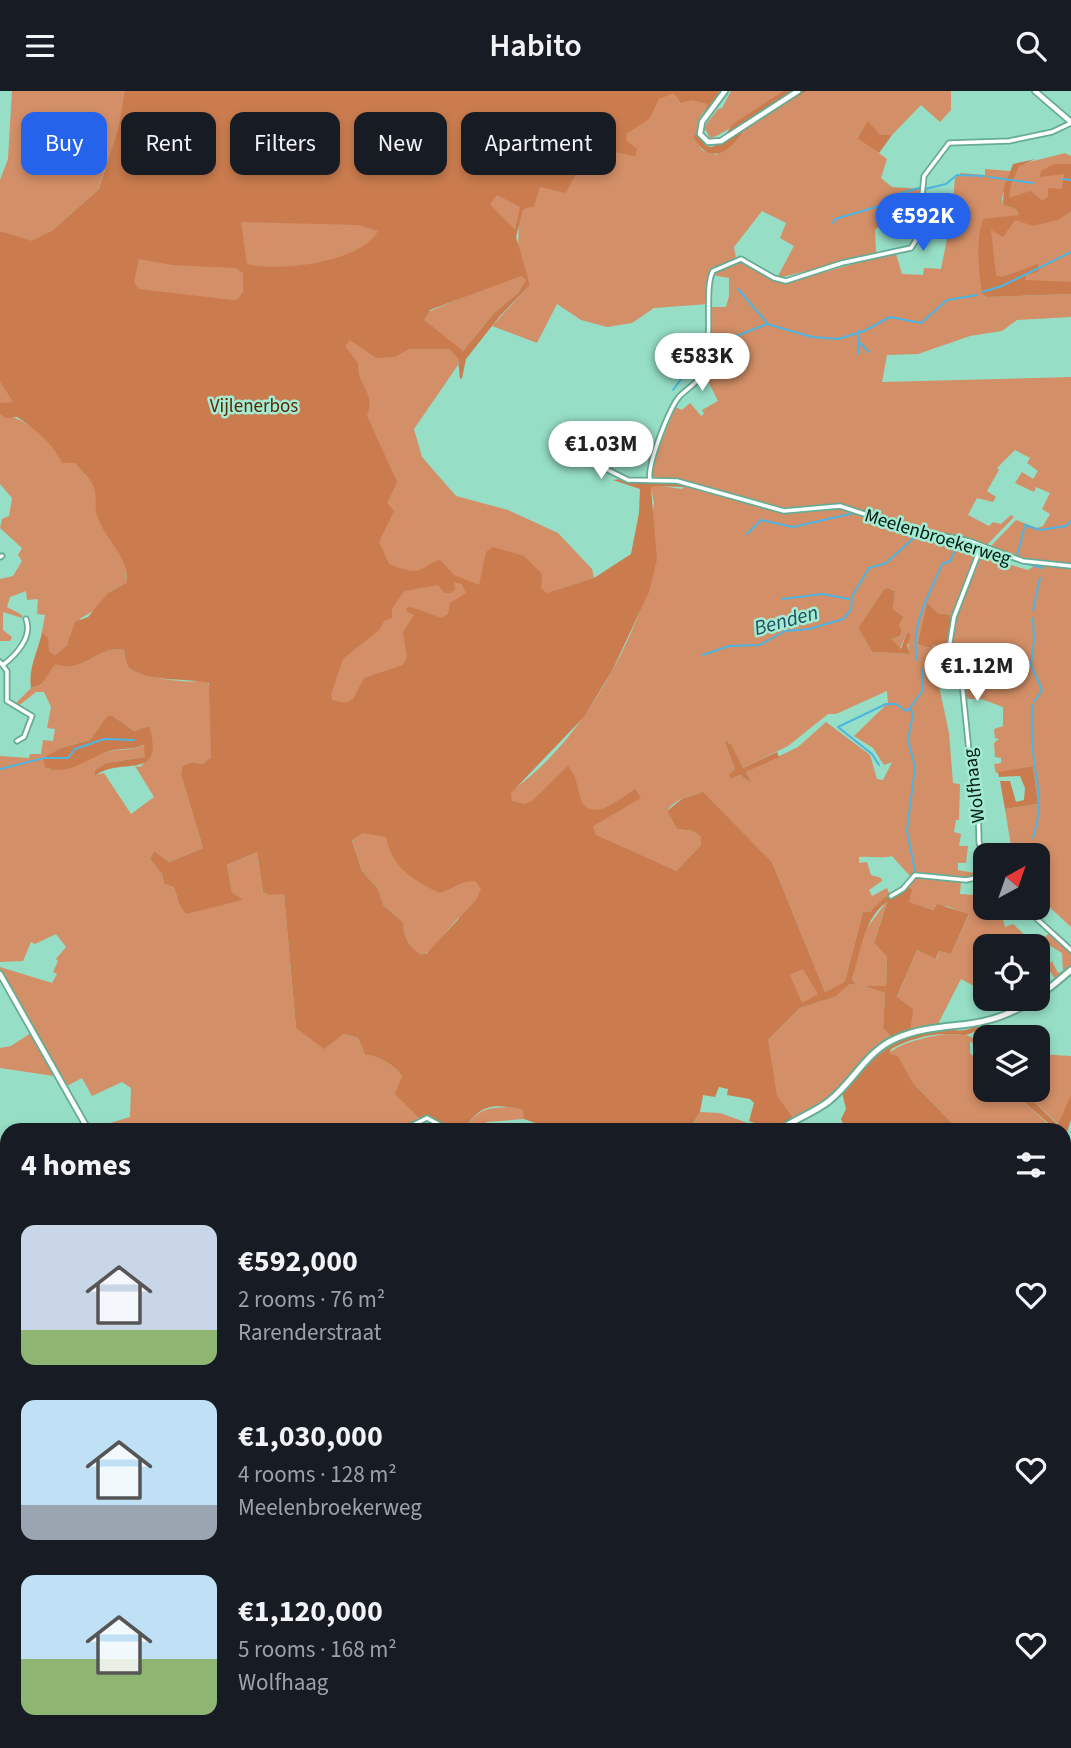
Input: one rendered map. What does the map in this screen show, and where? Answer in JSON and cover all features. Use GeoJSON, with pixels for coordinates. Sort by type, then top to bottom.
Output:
{"type":"FeatureCollection","features":[{"type":"Feature","properties":{"kind":"main road"},"geometry":{"type":"LineString","coordinates":[[1050,989],[1071,970]]}},
{"type":"Feature","properties":{"kind":"main road"},"geometry":{"type":"LineString","coordinates":[[791,1123],[831,1100],[869,1059],[894,1039],[912,1033],[995,1019],[1015,1011]]}},
{"type":"Feature","properties":{"kind":"street"},"geometry":{"type":"LineString","coordinates":[[725,91],[701,125],[700,134],[711,143],[721,141],[798,91]]}},
{"type":"Feature","properties":{"kind":"street"},"geometry":{"type":"LineString","coordinates":[[650,479],[652,463],[673,406],[703,371],[710,326],[709,283],[713,271],[741,259],[786,281],[842,263],[908,249],[918,237],[924,176],[947,144],[953,141],[1009,141],[1052,132],[1071,123],[1035,91]]}},
{"type":"Feature","properties":{"kind":"street","name":"Meelenbroekerweg"},"geometry":{"type":"LineString","coordinates":[[572,441],[592,461],[637,482],[650,479],[677,481],[784,511],[839,506],[1031,563],[1071,566]]}},
{"type":"Feature","properties":{"kind":"street","name":"Wolfhaag"},"geometry":{"type":"LineString","coordinates":[[979,843],[978,804],[970,761],[962,683],[950,642],[954,617],[981,547]]}},
{"type":"Feature","properties":{"kind":"street"},"geometry":{"type":"LineString","coordinates":[[17,741],[24,737],[32,716],[7,701],[7,674],[2,663],[24,641],[28,630],[26,619]]}},
{"type":"Feature","properties":{"kind":"street"},"geometry":{"type":"LineString","coordinates":[[891,896],[903,889],[915,875],[973,879]]}},
{"type":"Feature","properties":{"kind":"street"},"geometry":{"type":"LineString","coordinates":[[1039,921],[1071,950]]}},
{"type":"Feature","properties":{"kind":"street"},"geometry":{"type":"LineString","coordinates":[[0,974],[84,1123]]}},
{"type":"Feature","properties":{"kind":"street"},"geometry":{"type":"LineString","coordinates":[[417,1123],[427,1118],[436,1123]]}},
{"type":"Feature","properties":{"kind":"green space","name":"Vijlenerbos"},"geometry":{"type":"Polygon","coordinates":[[[12,91],[717,91],[699,119],[698,133],[693,136],[702,150],[716,155],[744,132],[741,129],[808,91],[951,91],[951,110],[940,122],[921,105],[892,135],[880,135],[868,122],[857,137],[887,159],[881,178],[892,187],[919,189],[918,198],[892,199],[885,210],[884,225],[875,229],[876,254],[778,276],[794,246],[780,238],[786,223],[762,211],[734,247],[736,258],[709,271],[708,304],[654,308],[632,323],[607,327],[581,320],[557,304],[537,343],[492,326],[530,285],[518,249],[519,218],[512,241],[523,274],[471,289],[423,314],[510,278],[521,276],[526,280],[518,293],[494,313],[463,351],[453,346],[449,349],[458,359],[458,365],[414,429],[422,457],[456,496],[508,510],[558,533],[592,569],[594,578],[548,593],[600,578],[631,555],[642,508],[641,484],[649,486],[651,527],[653,485],[682,489],[685,485],[779,512],[844,508],[904,529],[975,546],[971,572],[953,613],[948,646],[951,615],[938,613],[927,604],[919,643],[929,648],[934,644],[941,650],[937,655],[948,651],[957,672],[949,675],[945,663],[935,667],[949,733],[953,783],[960,784],[959,820],[956,820],[954,832],[961,834],[959,846],[968,846],[966,863],[958,863],[958,870],[973,873],[973,877],[926,873],[910,876],[892,856],[859,857],[859,863],[867,862],[871,875],[881,878],[882,881],[869,890],[872,896],[887,888],[890,895],[870,912],[863,912],[844,982],[825,992],[772,862],[703,793],[683,798],[667,811],[677,829],[693,831],[701,837],[701,845],[676,871],[672,870],[676,874],[703,846],[702,835],[694,830],[681,829],[669,811],[685,799],[699,795],[775,871],[821,991],[776,1026],[768,1040],[800,1008],[835,997],[850,984],[856,985],[852,979],[864,932],[887,901],[874,943],[887,957],[886,986],[864,986],[885,993],[883,1028],[892,1038],[872,1052],[825,1101],[787,1123],[757,1123],[756,1102],[736,1089],[718,1085],[714,1096],[703,1094],[700,1110],[689,1108],[684,1070],[657,1006],[633,992],[603,992],[580,977],[483,959],[476,949],[472,927],[458,918],[432,949],[421,956],[413,949],[404,933],[404,923],[384,906],[378,889],[362,871],[352,839],[359,834],[220,682],[207,682],[211,687],[211,757],[203,764],[193,762],[182,766],[181,773],[203,848],[169,862],[154,851],[150,859],[162,874],[164,884],[174,887],[179,904],[187,913],[242,900],[232,892],[227,865],[257,852],[263,892],[269,895],[284,893],[296,1028],[324,1048],[344,1034],[358,1038],[365,1055],[380,1059],[399,1072],[402,1076],[396,1094],[423,1118],[414,1123],[110,1123],[130,1117],[131,1088],[122,1082],[92,1096],[82,1078],[63,1088],[54,1076],[0,1068],[0,1048],[11,1046],[31,1033],[0,978],[0,967],[52,983],[57,974],[53,972],[58,961],[56,959],[66,947],[56,934],[35,944],[31,942],[23,961],[0,962],[0,756],[29,758],[30,754],[41,754],[43,740],[53,741],[55,729],[47,728],[51,707],[44,692],[36,692],[17,707],[14,705],[31,688],[42,684],[55,663],[74,665],[115,649],[124,650],[128,666],[139,673],[166,679],[200,681],[156,675],[145,622],[140,623],[103,475],[70,457],[56,437],[42,425],[17,412],[0,409],[0,273],[106,188],[107,112],[21,112],[21,175],[103,175],[99,189],[53,230],[32,242],[0,231],[0,180],[8,159],[12,91]],[[884,589],[858,628],[872,652],[909,654],[907,632],[900,649],[892,639],[900,636],[902,630],[899,625],[904,617],[893,609],[895,591],[884,589]],[[644,601],[584,714],[514,789],[556,751],[575,728],[608,679],[644,601]],[[887,691],[836,714],[828,714],[788,746],[743,768],[732,745],[724,740],[735,769],[729,774],[730,779],[740,775],[752,784],[746,772],[798,747],[826,722],[870,755],[877,779],[883,780],[892,762],[884,765],[873,748],[854,736],[888,703],[887,691]],[[107,716],[90,740],[61,748],[44,758],[48,769],[57,769],[103,753],[145,745],[145,757],[106,763],[95,770],[96,775],[104,773],[131,814],[154,797],[135,766],[140,767],[150,758],[149,726],[134,731],[113,716],[107,716]]]}},
{"type":"Feature","properties":{"kind":"green space","name":"Vijlenerbos"},"geometry":{"type":"Polygon","coordinates":[[[125,91],[721,91],[699,122],[708,104],[691,100],[681,103],[674,93],[659,99],[649,119],[626,134],[627,141],[637,149],[635,156],[616,152],[616,112],[461,112],[461,175],[575,175],[566,193],[540,187],[534,206],[523,209],[516,237],[530,285],[499,317],[466,359],[462,378],[460,379],[458,359],[449,349],[409,349],[395,357],[376,358],[350,340],[345,346],[358,363],[360,378],[368,394],[367,416],[397,482],[387,503],[394,511],[379,542],[389,564],[416,571],[440,560],[454,575],[479,585],[486,552],[493,547],[524,556],[542,574],[541,589],[547,593],[594,578],[631,554],[639,513],[640,489],[613,480],[670,482],[686,487],[651,488],[657,559],[649,592],[612,671],[584,717],[511,793],[512,801],[525,804],[532,801],[568,766],[575,777],[584,805],[590,809],[606,807],[635,789],[641,798],[593,826],[596,835],[676,871],[701,845],[701,837],[693,831],[677,829],[667,811],[683,798],[703,792],[772,862],[825,992],[844,982],[863,912],[870,912],[883,899],[907,886],[912,890],[909,902],[934,910],[937,904],[969,914],[951,954],[939,951],[936,959],[917,950],[897,997],[913,1009],[910,1031],[892,1038],[883,1028],[885,993],[864,986],[886,986],[887,957],[874,943],[887,902],[873,917],[864,937],[852,979],[856,985],[850,984],[835,997],[800,1008],[768,1040],[777,1096],[793,1118],[786,1123],[749,1121],[754,1103],[750,1099],[727,1095],[728,1089],[719,1087],[715,1097],[703,1095],[700,1112],[693,1123],[535,1123],[524,1119],[523,1110],[495,1106],[482,1110],[469,1123],[441,1123],[419,1118],[395,1094],[402,1076],[385,1061],[365,1055],[358,1038],[344,1034],[324,1049],[296,1028],[284,894],[269,895],[263,892],[257,852],[227,865],[232,892],[243,900],[186,914],[179,904],[174,887],[164,884],[162,874],[150,859],[154,851],[169,862],[203,848],[181,774],[182,766],[193,762],[203,764],[211,757],[209,683],[140,674],[128,666],[124,650],[115,649],[74,666],[55,664],[42,684],[31,688],[32,666],[42,632],[48,638],[49,651],[55,655],[67,645],[75,622],[88,617],[108,593],[126,583],[121,556],[100,523],[94,487],[88,477],[75,463],[62,463],[48,443],[24,422],[17,417],[6,418],[0,414],[0,403],[13,402],[0,381],[0,231],[32,241],[53,230],[99,189],[103,175],[107,175],[107,164],[121,114],[121,175],[216,175],[216,112],[121,112],[125,91]],[[497,195],[490,204],[515,230],[520,207],[497,195]],[[241,222],[247,264],[261,266],[298,266],[337,258],[369,242],[378,231],[359,225],[241,222]],[[139,259],[134,282],[139,289],[233,300],[238,299],[243,292],[243,273],[236,268],[172,265],[139,259]],[[521,276],[430,310],[424,320],[463,351],[494,313],[518,293],[526,280],[521,276]],[[454,582],[455,590],[450,593],[444,593],[438,585],[404,591],[392,609],[392,618],[385,620],[379,630],[343,659],[331,694],[332,700],[346,703],[353,699],[364,678],[403,665],[407,658],[403,632],[414,615],[407,612],[406,608],[411,607],[442,618],[448,614],[450,603],[466,593],[462,584],[454,582]],[[363,833],[352,840],[362,871],[378,889],[384,906],[404,923],[404,933],[413,949],[421,955],[427,953],[476,900],[481,889],[475,881],[465,882],[440,893],[405,872],[393,857],[386,837],[363,833]],[[803,969],[790,975],[802,1003],[818,994],[803,969]]]}},
{"type":"Feature","properties":{"kind":"green space"},"geometry":{"type":"Polygon","coordinates":[[[731,91],[783,91],[710,138],[704,127],[718,109],[722,108],[731,91]]]}},
{"type":"Feature","properties":{"kind":"green space"},"geometry":{"type":"Polygon","coordinates":[[[783,91],[808,91],[742,129],[744,131],[738,139],[725,151],[712,154],[705,151],[693,136],[698,133],[706,146],[712,147],[730,137],[727,132],[733,124],[783,91]]]}},
{"type":"Feature","properties":{"kind":"green space"},"geometry":{"type":"Polygon","coordinates":[[[868,121],[880,135],[892,135],[879,153],[857,138],[868,121]]]}},
{"type":"Feature","properties":{"kind":"green space"},"geometry":{"type":"Polygon","coordinates":[[[1065,153],[1071,156],[1071,289],[986,289],[981,232],[1023,214],[1008,204],[1007,191],[1014,166],[1065,153]]]}},
{"type":"Feature","properties":{"kind":"green space"},"geometry":{"type":"Polygon","coordinates":[[[1036,159],[1019,166],[1011,184],[1009,198],[1030,191],[1042,200],[1048,197],[1048,188],[1062,189],[1064,174],[1040,177],[1041,171],[1054,164],[1071,164],[1071,211],[1058,220],[1033,226],[1015,220],[1003,237],[991,230],[996,275],[1002,277],[1038,264],[1039,271],[1026,275],[1025,280],[1071,282],[1071,294],[987,297],[982,294],[978,256],[983,219],[1019,215],[1016,209],[1003,205],[1004,187],[1013,164],[1036,159]]]}},
{"type":"Feature","properties":{"kind":"green space"},"geometry":{"type":"Polygon","coordinates":[[[985,169],[1010,171],[1002,198],[1003,205],[1016,209],[1019,215],[983,220],[982,294],[987,297],[1071,294],[1071,317],[1017,320],[1002,331],[970,336],[918,354],[887,355],[882,382],[1071,377],[1071,564],[1035,562],[988,549],[1016,520],[1037,528],[1043,526],[1050,514],[1042,509],[1050,493],[1036,487],[1034,492],[1015,483],[1022,472],[1033,479],[1038,471],[1027,463],[1030,458],[1015,450],[997,468],[999,470],[987,491],[996,497],[993,502],[977,498],[968,515],[989,526],[993,522],[1001,524],[1011,515],[1014,517],[985,547],[971,540],[921,530],[842,504],[782,510],[677,480],[652,477],[652,466],[675,407],[682,410],[690,403],[701,416],[704,414],[702,410],[718,401],[704,373],[712,307],[726,307],[729,296],[729,278],[712,275],[716,270],[741,261],[774,281],[782,281],[896,254],[902,274],[923,275],[924,268],[941,269],[949,229],[923,228],[923,218],[933,218],[934,223],[951,223],[955,178],[961,173],[985,175],[985,169]]]}},
{"type":"Feature","properties":{"kind":"green space"},"geometry":{"type":"Polygon","coordinates":[[[0,414],[22,421],[36,430],[53,445],[66,463],[75,463],[89,478],[94,487],[97,511],[124,564],[126,583],[108,593],[95,610],[81,618],[67,645],[55,655],[49,651],[42,632],[45,615],[37,614],[38,599],[27,600],[26,591],[10,597],[7,607],[22,615],[22,618],[3,612],[3,630],[12,637],[10,641],[0,641],[0,579],[13,576],[22,561],[18,555],[22,548],[0,528],[2,519],[9,516],[12,498],[0,484],[0,414]]]}},
{"type":"Feature","properties":{"kind":"green space"},"geometry":{"type":"Polygon","coordinates":[[[624,429],[656,444],[650,461],[612,444],[624,429]]]}},
{"type":"Feature","properties":{"kind":"green space"},"geometry":{"type":"Polygon","coordinates":[[[984,552],[994,560],[1028,570],[1036,565],[1071,567],[1071,927],[1050,908],[1050,843],[1011,843],[1005,809],[1038,804],[1033,766],[996,773],[994,764],[1001,763],[1001,758],[995,757],[994,743],[999,739],[995,738],[994,729],[1003,726],[1003,707],[981,699],[966,699],[953,653],[954,623],[979,555],[984,552]]]}},
{"type":"Feature","properties":{"kind":"green space"},"geometry":{"type":"Polygon","coordinates":[[[884,589],[895,591],[893,609],[904,617],[899,625],[902,630],[900,636],[892,639],[901,649],[907,632],[911,635],[907,645],[910,654],[872,652],[858,628],[884,589]]]}},
{"type":"Feature","properties":{"kind":"green space"},"geometry":{"type":"Polygon","coordinates":[[[927,603],[938,613],[951,615],[947,647],[941,650],[934,644],[930,648],[918,644],[927,603]]]}},
{"type":"Feature","properties":{"kind":"green space"},"geometry":{"type":"Polygon","coordinates":[[[107,716],[113,716],[134,731],[149,726],[153,744],[151,755],[146,762],[105,770],[95,776],[95,770],[106,763],[145,757],[144,745],[110,751],[62,770],[45,767],[43,758],[61,748],[90,740],[107,716]]]}},
{"type":"Feature","properties":{"kind":"green space"},"geometry":{"type":"Polygon","coordinates":[[[724,740],[732,745],[743,768],[777,752],[779,757],[746,772],[752,784],[740,775],[730,779],[729,774],[735,769],[724,740]]]}},
{"type":"Feature","properties":{"kind":"green space"},"geometry":{"type":"Polygon","coordinates":[[[1033,766],[1038,804],[1005,809],[1000,781],[1010,781],[1016,802],[1024,800],[1025,788],[1020,776],[999,777],[998,772],[1033,766]]]}},
{"type":"Feature","properties":{"kind":"green space"},"geometry":{"type":"Polygon","coordinates":[[[917,876],[961,881],[960,894],[973,895],[973,921],[1004,921],[1005,927],[1013,924],[1023,934],[973,934],[973,986],[961,979],[937,1026],[910,1031],[897,998],[917,950],[937,959],[939,951],[951,954],[969,915],[947,906],[935,910],[908,902],[907,886],[917,876]]]}},
{"type":"Feature","properties":{"kind":"green space"},"geometry":{"type":"Polygon","coordinates":[[[1050,932],[1071,953],[1071,966],[1056,980],[1050,971],[1050,963],[1052,961],[1058,973],[1063,971],[1062,953],[1050,946],[1050,932]]]}},
{"type":"Feature","properties":{"kind":"green space"},"geometry":{"type":"Polygon","coordinates":[[[973,1027],[973,1032],[966,1035],[940,1034],[911,1040],[891,1049],[889,1054],[898,1056],[912,1082],[952,1123],[843,1123],[841,1119],[846,1109],[842,1092],[885,1050],[923,1033],[973,1027]]]}},
{"type":"Feature","properties":{"kind":"green space"},"geometry":{"type":"Polygon","coordinates":[[[945,1034],[967,1035],[973,1038],[973,1044],[970,1041],[970,1053],[973,1056],[973,1102],[1024,1102],[1047,1123],[952,1123],[917,1087],[847,1110],[846,1097],[879,1061],[888,1053],[910,1042],[945,1034]]]}},
{"type":"Feature","properties":{"kind":"green space"},"geometry":{"type":"Polygon","coordinates":[[[1050,1055],[1071,1056],[1071,1094],[1060,1123],[1035,1102],[1050,1102],[1050,1055]]]}},
{"type":"Feature","properties":{"kind":"green space"},"geometry":{"type":"Polygon","coordinates":[[[1071,1094],[1070,1123],[1059,1123],[1071,1094]]]}},
{"type":"Feature","properties":{"kind":"green space"},"geometry":{"type":"Polygon","coordinates":[[[1024,1102],[1034,1102],[1056,1123],[1048,1123],[1024,1102]]]}},
{"type":"Feature","properties":{"kind":"green space"},"geometry":{"type":"Polygon","coordinates":[[[494,1108],[524,1110],[524,1119],[470,1123],[482,1111],[494,1108]]]}},
{"type":"Feature","properties":{"kind":"green space"},"geometry":{"type":"Polygon","coordinates":[[[700,1112],[720,1113],[748,1123],[694,1123],[700,1112]]]}},
{"type":"Feature","properties":{"kind":"waterway"},"geometry":{"type":"LineString","coordinates":[[925,189],[946,184],[957,175],[985,176]]}},
{"type":"Feature","properties":{"kind":"waterway"},"geometry":{"type":"LineString","coordinates":[[989,177],[1033,183]]}},
{"type":"Feature","properties":{"kind":"waterway"},"geometry":{"type":"LineString","coordinates":[[1063,179],[1071,180]]}},
{"type":"Feature","properties":{"kind":"waterway"},"geometry":{"type":"LineString","coordinates":[[833,223],[835,219],[883,205],[888,197],[919,188]]}},
{"type":"Feature","properties":{"kind":"waterway"},"geometry":{"type":"LineString","coordinates":[[982,292],[1002,286],[1071,252]]}},
{"type":"Feature","properties":{"kind":"waterway"},"geometry":{"type":"LineString","coordinates":[[738,289],[767,323]]}},
{"type":"Feature","properties":{"kind":"waterway"},"geometry":{"type":"LineString","coordinates":[[716,344],[767,324],[812,337],[838,339],[864,331],[890,317],[921,323],[947,300],[977,295]]}},
{"type":"Feature","properties":{"kind":"waterway"},"geometry":{"type":"LineString","coordinates":[[858,354],[859,331]]}},
{"type":"Feature","properties":{"kind":"waterway"},"geometry":{"type":"LineString","coordinates":[[858,341],[869,352]]}},
{"type":"Feature","properties":{"kind":"waterway"},"geometry":{"type":"LineString","coordinates":[[673,390],[701,352]]}},
{"type":"Feature","properties":{"kind":"waterway"},"geometry":{"type":"LineString","coordinates":[[675,483],[703,490]]}},
{"type":"Feature","properties":{"kind":"waterway"},"geometry":{"type":"LineString","coordinates":[[747,534],[761,520],[793,527],[854,513],[918,534],[974,546]]}},
{"type":"Feature","properties":{"kind":"waterway"},"geometry":{"type":"LineString","coordinates":[[1017,556],[1025,525],[1040,530],[1066,526],[1071,521]]}},
{"type":"Feature","properties":{"kind":"waterway","name":"Benden"},"geometry":{"type":"LineString","coordinates":[[703,655],[729,646],[760,645],[785,631],[809,629],[843,619],[851,610],[852,596],[869,568],[886,563],[918,534]]}},
{"type":"Feature","properties":{"kind":"waterway"},"geometry":{"type":"LineString","coordinates":[[917,660],[918,622],[942,564],[950,561],[959,542]]}},
{"type":"Feature","properties":{"kind":"waterway"},"geometry":{"type":"LineString","coordinates":[[984,552],[1042,568]]}},
{"type":"Feature","properties":{"kind":"waterway"},"geometry":{"type":"LineString","coordinates":[[1033,610],[1040,578]]}},
{"type":"Feature","properties":{"kind":"waterway"},"geometry":{"type":"LineString","coordinates":[[782,599],[822,594],[849,599]]}},
{"type":"Feature","properties":{"kind":"waterway"},"geometry":{"type":"LineString","coordinates":[[1033,618],[1031,665],[1042,690],[1034,702]]}},
{"type":"Feature","properties":{"kind":"waterway"},"geometry":{"type":"LineString","coordinates":[[915,871],[907,831],[915,767],[908,740],[913,714],[910,708],[923,690],[922,669]]}},
{"type":"Feature","properties":{"kind":"waterway"},"geometry":{"type":"LineString","coordinates":[[879,765],[872,754],[838,727],[886,704],[896,704],[906,711],[909,709]]}},
{"type":"Feature","properties":{"kind":"waterway"},"geometry":{"type":"LineString","coordinates":[[1032,705],[1032,744],[1039,793],[1037,825],[1033,838]]}},
{"type":"Feature","properties":{"kind":"waterway"},"geometry":{"type":"LineString","coordinates":[[0,769],[44,758],[68,758],[75,749],[104,739],[134,740]]}}]}
